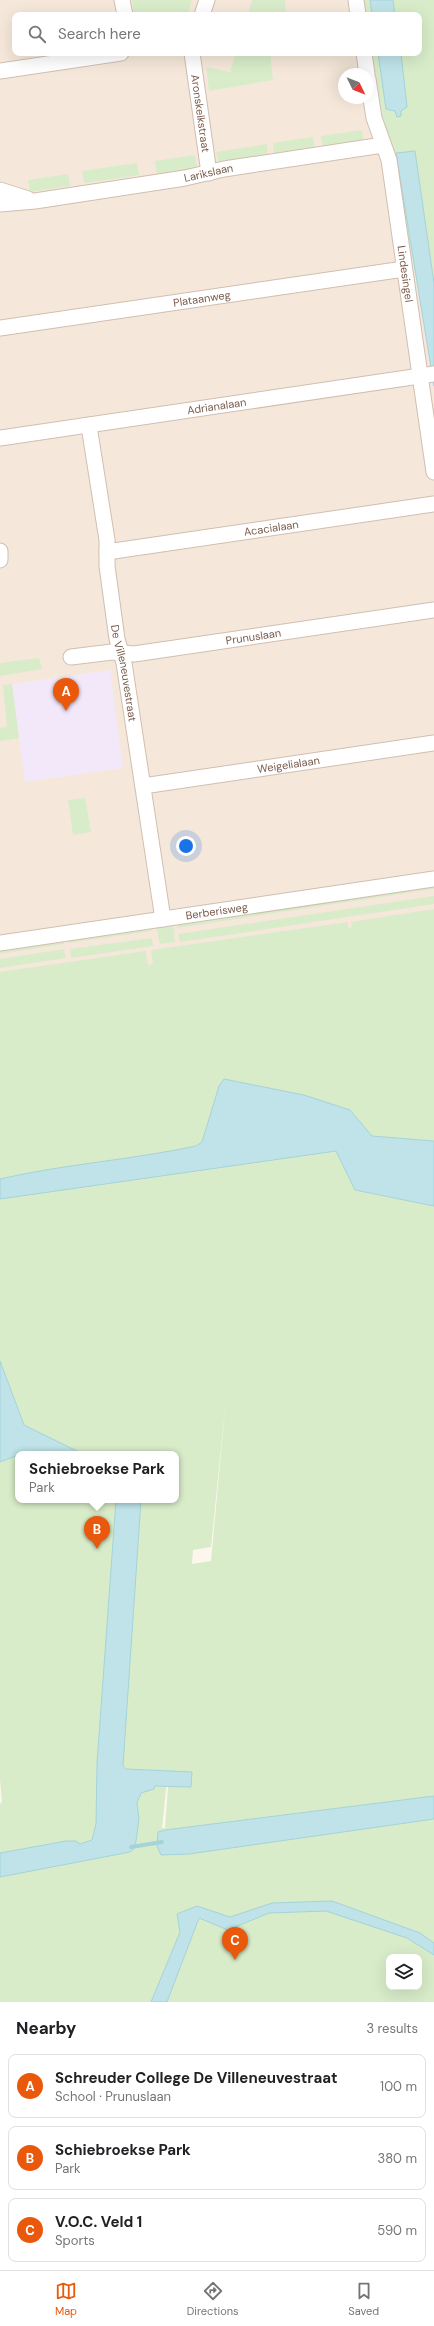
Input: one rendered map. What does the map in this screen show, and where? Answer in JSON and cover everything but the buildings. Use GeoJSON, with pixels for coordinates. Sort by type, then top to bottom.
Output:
{"type":"FeatureCollection","features":[{"type":"Feature","properties":{"kind":"street"},"geometry":{"type":"LineString","coordinates":[[122,0],[124,12]]}},
{"type":"Feature","properties":{"kind":"street"},"geometry":{"type":"LineString","coordinates":[[203,12],[207,0]]}},
{"type":"Feature","properties":{"kind":"street"},"geometry":{"type":"LineString","coordinates":[[356,0],[358,12]]}},
{"type":"Feature","properties":{"kind":"street"},"geometry":{"type":"LineString","coordinates":[[0,71],[102,56]]}},
{"type":"Feature","properties":{"kind":"street","name":"Aronskelkstraat"},"geometry":{"type":"LineString","coordinates":[[192,56],[209,173]]}},
{"type":"Feature","properties":{"kind":"street"},"geometry":{"type":"LineString","coordinates":[[364,56],[366,68]]}},
{"type":"Feature","properties":{"kind":"street","name":"Lindesingel"},"geometry":{"type":"LineString","coordinates":[[372,104],[374,118],[389,160],[404,269],[427,376],[434,472]]}},
{"type":"Feature","properties":{"kind":"street","name":"Larikslaan"},"geometry":{"type":"LineString","coordinates":[[0,204],[35,201],[209,173],[224,169],[383,145]]}},
{"type":"Feature","properties":{"kind":"street","name":"Larikslaan"},"geometry":{"type":"LineString","coordinates":[[0,190],[35,201]]}},
{"type":"Feature","properties":{"kind":"street","name":"Plataanweg"},"geometry":{"type":"LineString","coordinates":[[0,328],[404,269]]}},
{"type":"Feature","properties":{"kind":"street","name":"Adrianalaan"},"geometry":{"type":"LineString","coordinates":[[0,438],[427,376]]}},
{"type":"Feature","properties":{"kind":"street","name":"De Villeneuvestraat"},"geometry":{"type":"LineString","coordinates":[[89,426],[108,552],[106,566],[117,639],[122,653],[163,919]]}},
{"type":"Feature","properties":{"kind":"street","name":"Acacialaan"},"geometry":{"type":"LineString","coordinates":[[108,552],[434,504]]}},
{"type":"Feature","properties":{"kind":"street"},"geometry":{"type":"LineString","coordinates":[[0,551],[0,560]]}},
{"type":"Feature","properties":{"kind":"street","name":"Prunuslaan"},"geometry":{"type":"LineString","coordinates":[[71,657],[112,652],[134,654],[434,610]]}},
{"type":"Feature","properties":{"kind":"street","name":"Weigelialaan"},"geometry":{"type":"LineString","coordinates":[[143,786],[434,743]]}},
{"type":"Feature","properties":{"kind":"street","name":"Berberisweg"},"geometry":{"type":"LineString","coordinates":[[0,943],[434,879]]}},
{"type":"Feature","properties":{"kind":"shaded area"},"geometry":{"type":"Polygon","coordinates":[[[0,0],[434,0],[434,919],[0,1021],[0,0]]]}},
{"type":"Feature","properties":{"kind":"shaded area"},"geometry":{"type":"Polygon","coordinates":[[[110,670],[123,768],[25,782],[12,684],[110,670]]]}},
{"type":"Feature","properties":{"kind":"green space"},"geometry":{"type":"Polygon","coordinates":[[[132,0],[192,0],[188,12],[134,12],[132,0]]]}},
{"type":"Feature","properties":{"kind":"green space"},"geometry":{"type":"Polygon","coordinates":[[[252,0],[285,0],[286,12],[249,12],[252,0]]]}},
{"type":"Feature","properties":{"kind":"green space"},"geometry":{"type":"Polygon","coordinates":[[[361,0],[434,0],[434,377],[393,152],[379,120],[374,86],[374,68],[371,68],[369,56],[422,56],[422,12],[363,12],[361,0]]]}},
{"type":"Feature","properties":{"kind":"green space"},"geometry":{"type":"Polygon","coordinates":[[[235,56],[270,56],[273,80],[209,91],[206,67],[230,72],[235,56]]]}},
{"type":"Feature","properties":{"kind":"green space"},"geometry":{"type":"Polygon","coordinates":[[[362,130],[364,143],[323,148],[321,136],[362,130]]]}},
{"type":"Feature","properties":{"kind":"green space"},"geometry":{"type":"Polygon","coordinates":[[[313,137],[315,150],[274,156],[273,143],[313,137]]]}},
{"type":"Feature","properties":{"kind":"green space"},"geometry":{"type":"Polygon","coordinates":[[[267,144],[268,156],[220,163],[218,161],[216,152],[267,144]]]}},
{"type":"Feature","properties":{"kind":"green space"},"geometry":{"type":"Polygon","coordinates":[[[195,155],[197,168],[157,174],[155,161],[195,155]]]}},
{"type":"Feature","properties":{"kind":"green space"},"geometry":{"type":"Polygon","coordinates":[[[137,163],[139,175],[84,183],[82,171],[137,163]]]}},
{"type":"Feature","properties":{"kind":"green space"},"geometry":{"type":"Polygon","coordinates":[[[68,174],[70,186],[30,192],[28,180],[68,174]]]}},
{"type":"Feature","properties":{"kind":"green space"},"geometry":{"type":"Polygon","coordinates":[[[39,658],[42,669],[0,676],[0,663],[39,658]]]}},
{"type":"Feature","properties":{"kind":"green space"},"geometry":{"type":"Polygon","coordinates":[[[12,684],[19,738],[0,741],[0,728],[7,727],[3,685],[12,684]]]}},
{"type":"Feature","properties":{"kind":"green space"},"geometry":{"type":"Polygon","coordinates":[[[85,798],[91,832],[73,835],[68,800],[85,798]]]}},
{"type":"Feature","properties":{"kind":"green space"},"geometry":{"type":"Polygon","coordinates":[[[434,886],[434,889],[177,928],[176,924],[434,886]]]}},
{"type":"Feature","properties":{"kind":"green space"},"geometry":{"type":"Polygon","coordinates":[[[434,896],[434,904],[180,942],[178,934],[434,896]]]}},
{"type":"Feature","properties":{"kind":"green space"},"geometry":{"type":"Polygon","coordinates":[[[434,909],[434,2002],[0,2002],[0,1804],[2,1802],[0,1780],[0,972],[146,951],[148,965],[153,964],[151,950],[348,922],[348,928],[352,927],[351,922],[434,909]],[[226,1399],[211,1547],[193,1550],[192,1564],[211,1561],[226,1399]],[[168,1771],[162,1828],[165,1828],[168,1787],[190,1787],[168,1771]]]}},
{"type":"Feature","properties":{"kind":"green space"},"geometry":{"type":"Polygon","coordinates":[[[173,925],[175,942],[160,944],[156,927],[173,925]]]}},
{"type":"Feature","properties":{"kind":"green space"},"geometry":{"type":"Polygon","coordinates":[[[151,928],[152,931],[69,943],[68,940],[151,928]]]}},
{"type":"Feature","properties":{"kind":"green space"},"geometry":{"type":"Polygon","coordinates":[[[152,938],[153,946],[71,958],[70,949],[152,938]]]}},
{"type":"Feature","properties":{"kind":"green space"},"geometry":{"type":"Polygon","coordinates":[[[64,941],[64,944],[0,954],[0,950],[64,941]]]}},
{"type":"Feature","properties":{"kind":"green space"},"geometry":{"type":"Polygon","coordinates":[[[64,949],[66,958],[0,968],[0,959],[64,949]]]}},
{"type":"Feature","properties":{"kind":"water"},"geometry":{"type":"Polygon","coordinates":[[[370,0],[393,0],[395,12],[372,12],[370,0]]]}},
{"type":"Feature","properties":{"kind":"water"},"geometry":{"type":"Polygon","coordinates":[[[378,56],[401,56],[407,107],[401,111],[401,116],[397,117],[395,111],[386,109],[378,56]]]}},
{"type":"Feature","properties":{"kind":"water"},"geometry":{"type":"Polygon","coordinates":[[[415,151],[434,283],[434,386],[396,153],[415,151]]]}},
{"type":"Feature","properties":{"kind":"water"},"geometry":{"type":"Polygon","coordinates":[[[224,1079],[304,1095],[350,1110],[372,1136],[434,1141],[434,1206],[355,1190],[336,1151],[0,1199],[0,1179],[48,1169],[147,1155],[196,1146],[202,1142],[219,1086],[224,1079]]]}},
{"type":"Feature","properties":{"kind":"water"},"geometry":{"type":"Polygon","coordinates":[[[0,1361],[24,1425],[77,1451],[15,1451],[15,1456],[0,1462],[0,1361]]]}},
{"type":"Feature","properties":{"kind":"water"},"geometry":{"type":"Polygon","coordinates":[[[116,1503],[141,1503],[123,1766],[126,1769],[192,1772],[191,1787],[155,1786],[154,1789],[141,1793],[137,1803],[139,1819],[135,1848],[130,1852],[0,1877],[0,1853],[66,1841],[76,1841],[80,1844],[92,1840],[96,1824],[97,1763],[116,1503]]]}},
{"type":"Feature","properties":{"kind":"water"},"geometry":{"type":"Polygon","coordinates":[[[434,1796],[434,1819],[189,1854],[161,1855],[157,1846],[158,1832],[165,1830],[434,1796]]]}},
{"type":"Feature","properties":{"kind":"water"},"geometry":{"type":"Polygon","coordinates":[[[332,1901],[420,1933],[434,1943],[434,1955],[407,1938],[326,1911],[269,1913],[228,1930],[199,1918],[167,2002],[151,2002],[180,1932],[177,1914],[197,1906],[230,1917],[272,1903],[332,1901]]]}},
{"type":"Feature","properties":{"kind":"waterway"},"geometry":{"type":"LineString","coordinates":[[131,1847],[162,1842]]}},
{"type":"Feature","properties":{"kind":"place","name":"Schreuder College De Villeneuvestraat"},"geometry":{"type":"Point","coordinates":[66,711]}},
{"type":"Feature","properties":{"kind":"place","name":"Schiebroekse Park"},"geometry":{"type":"Point","coordinates":[97,1549]}},
{"type":"Feature","properties":{"kind":"place","name":"V.O.C. Veld 1"},"geometry":{"type":"Point","coordinates":[235,1960]}}]}
